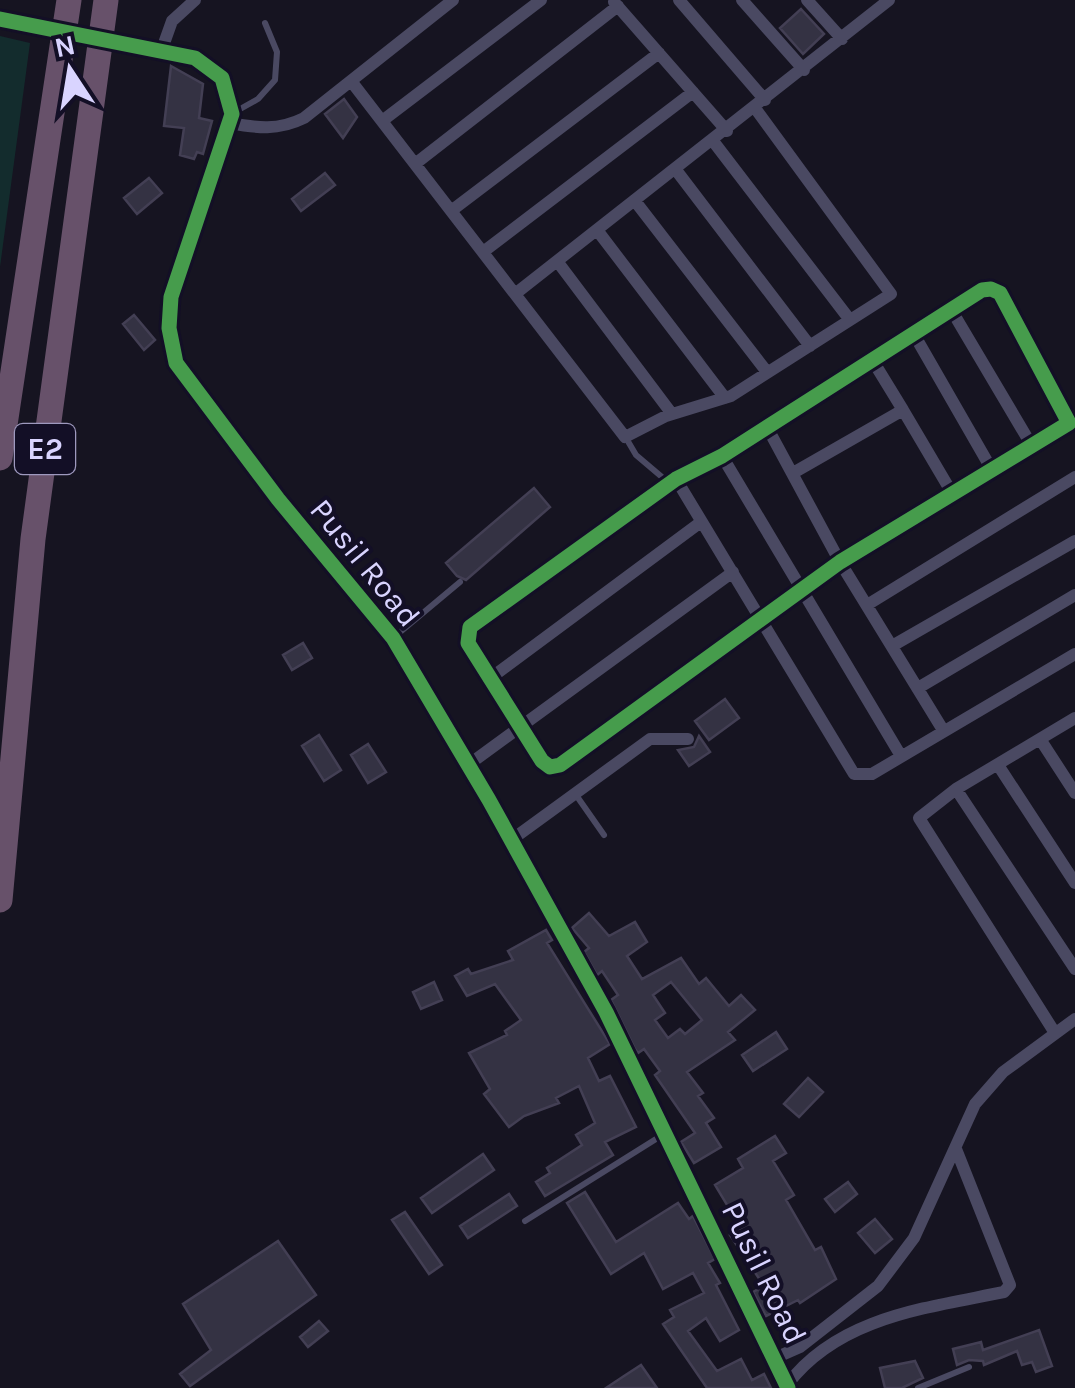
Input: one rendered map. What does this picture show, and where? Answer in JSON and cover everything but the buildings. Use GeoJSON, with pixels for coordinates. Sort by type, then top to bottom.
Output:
{"type":"FeatureCollection","features":[{"type":"Feature","properties":{"kind":"highway","name":"E2"},"geometry":{"type":"LineString","coordinates":[[0,458],[69,0]]}},
{"type":"Feature","properties":{"kind":"highway","name":"E2"},"geometry":{"type":"LineString","coordinates":[[0,900],[33,539],[106,0]]}},
{"type":"Feature","properties":{"kind":"street"},"geometry":{"type":"LineString","coordinates":[[162,49],[172,21],[195,0]]}},
{"type":"Feature","properties":{"kind":"street"},"geometry":{"type":"LineString","coordinates":[[0,19],[196,58],[222,78],[230,119],[262,129],[286,127],[453,0]]}},
{"type":"Feature","properties":{"kind":"street"},"geometry":{"type":"LineString","coordinates":[[382,121],[541,0]]}},
{"type":"Feature","properties":{"kind":"street"},"geometry":{"type":"LineString","coordinates":[[351,80],[625,437],[672,414],[725,398],[891,294],[760,104],[679,0]]}},
{"type":"Feature","properties":{"kind":"street"},"geometry":{"type":"LineString","coordinates":[[742,0],[804,70]]}},
{"type":"Feature","properties":{"kind":"street"},"geometry":{"type":"LineString","coordinates":[[807,0],[842,39]]}},
{"type":"Feature","properties":{"kind":"street"},"geometry":{"type":"LineString","coordinates":[[515,294],[804,70],[882,2]]}},
{"type":"Feature","properties":{"kind":"street"},"geometry":{"type":"LineString","coordinates":[[415,164],[615,3],[726,131]]}},
{"type":"Feature","properties":{"kind":"street"},"geometry":{"type":"LineString","coordinates":[[451,210],[659,53]]}},
{"type":"Feature","properties":{"kind":"street"},"geometry":{"type":"LineString","coordinates":[[483,252],[693,92]]}},
{"type":"Feature","properties":{"kind":"street","name":"Pusil Road"},"geometry":{"type":"LineString","coordinates":[[230,119],[171,297],[170,328],[176,363],[278,500],[393,638],[606,1012],[788,1386]]}},
{"type":"Feature","properties":{"kind":"street"},"geometry":{"type":"LineString","coordinates":[[713,141],[850,320]]}},
{"type":"Feature","properties":{"kind":"street"},"geometry":{"type":"LineString","coordinates":[[676,170],[810,346]]}},
{"type":"Feature","properties":{"kind":"street"},"geometry":{"type":"LineString","coordinates":[[635,202],[768,372]]}},
{"type":"Feature","properties":{"kind":"street"},"geometry":{"type":"LineString","coordinates":[[598,230],[725,398]]}},
{"type":"Feature","properties":{"kind":"street"},"geometry":{"type":"LineString","coordinates":[[557,261],[672,414]]}},
{"type":"Feature","properties":{"kind":"street"},"geometry":{"type":"LineString","coordinates":[[982,290],[1000,293],[1072,428],[1032,446],[840,562],[560,764],[550,768],[542,761],[468,643],[470,627],[673,482],[722,456],[952,311],[982,290]]}},
{"type":"Feature","properties":{"kind":"street"},"geometry":{"type":"LineString","coordinates":[[952,311],[1032,446]]}},
{"type":"Feature","properties":{"kind":"street"},"geometry":{"type":"LineString","coordinates":[[915,336],[992,470]]}},
{"type":"Feature","properties":{"kind":"street"},"geometry":{"type":"LineString","coordinates":[[873,361],[952,493]]}},
{"type":"Feature","properties":{"kind":"street"},"geometry":{"type":"LineString","coordinates":[[793,473],[903,410]]}},
{"type":"Feature","properties":{"kind":"street"},"geometry":{"type":"LineString","coordinates":[[767,426],[840,562],[943,730]]}},
{"type":"Feature","properties":{"kind":"street"},"geometry":{"type":"LineString","coordinates":[[722,456],[901,756]]}},
{"type":"Feature","properties":{"kind":"street"},"geometry":{"type":"LineString","coordinates":[[867,605],[1075,478]]}},
{"type":"Feature","properties":{"kind":"street"},"geometry":{"type":"LineString","coordinates":[[673,482],[733,572],[854,774],[872,774],[1075,654]]}},
{"type":"Feature","properties":{"kind":"street"},"geometry":{"type":"LineString","coordinates":[[492,677],[701,522]]}},
{"type":"Feature","properties":{"kind":"street"},"geometry":{"type":"LineString","coordinates":[[892,646],[1075,541]]}},
{"type":"Feature","properties":{"kind":"street"},"geometry":{"type":"LineString","coordinates":[[468,766],[733,572]]}},
{"type":"Feature","properties":{"kind":"street"},"geometry":{"type":"LineString","coordinates":[[918,688],[1075,595]]}},
{"type":"Feature","properties":{"kind":"street"},"geometry":{"type":"LineString","coordinates":[[1055,1033],[920,818],[926,809],[956,789],[1075,718]]}},
{"type":"Feature","properties":{"kind":"street"},"geometry":{"type":"LineString","coordinates":[[510,841],[650,738],[688,739]]}},
{"type":"Feature","properties":{"kind":"street"},"geometry":{"type":"LineString","coordinates":[[1040,739],[1075,793]]}},
{"type":"Feature","properties":{"kind":"street"},"geometry":{"type":"LineString","coordinates":[[998,765],[1075,883]]}},
{"type":"Feature","properties":{"kind":"street"},"geometry":{"type":"LineString","coordinates":[[956,789],[1075,969]]}},
{"type":"Feature","properties":{"kind":"street"},"geometry":{"type":"LineString","coordinates":[[775,1358],[800,1347],[889,1274],[914,1238],[975,1104],[987,1088],[1075,1020]]}},
{"type":"Feature","properties":{"kind":"street"},"geometry":{"type":"LineString","coordinates":[[788,1386],[808,1357],[858,1328],[1004,1292],[1010,1285],[956,1149]]}},
{"type":"Feature","properties":{"kind":"lane"},"geometry":{"type":"LineString","coordinates":[[230,119],[276,80],[277,52],[265,22]]}},
{"type":"Feature","properties":{"kind":"lane"},"geometry":{"type":"LineString","coordinates":[[625,437],[636,455],[673,482]]}},
{"type":"Feature","properties":{"kind":"lane"},"geometry":{"type":"LineString","coordinates":[[393,638],[460,582]]}},
{"type":"Feature","properties":{"kind":"lane"},"geometry":{"type":"LineString","coordinates":[[575,793],[604,835]]}},
{"type":"Feature","properties":{"kind":"lane"},"geometry":{"type":"LineString","coordinates":[[525,1221],[665,1133]]}},
{"type":"Feature","properties":{"kind":"lane"},"geometry":{"type":"LineString","coordinates":[[918,1388],[969,1367]]}},
{"type":"Feature","properties":{"kind":"green space"},"geometry":{"type":"Polygon","coordinates":[[[0,36],[30,43],[0,267],[0,36]]]}},
{"type":"Feature","properties":{"kind":"cycle path"},"geometry":{"type":"LineString","coordinates":[[0,19],[195,58],[222,78],[232,114],[171,297],[169,328],[176,363],[278,499],[393,638],[489,800],[606,1012],[788,1388]]}},
{"type":"Feature","properties":{"kind":"cycle path"},"geometry":{"type":"LineString","coordinates":[[991,289],[1000,293],[1069,423],[840,562],[560,765],[550,767],[542,761],[468,643],[470,627],[676,479],[722,456],[982,290],[991,289]]}}]}
